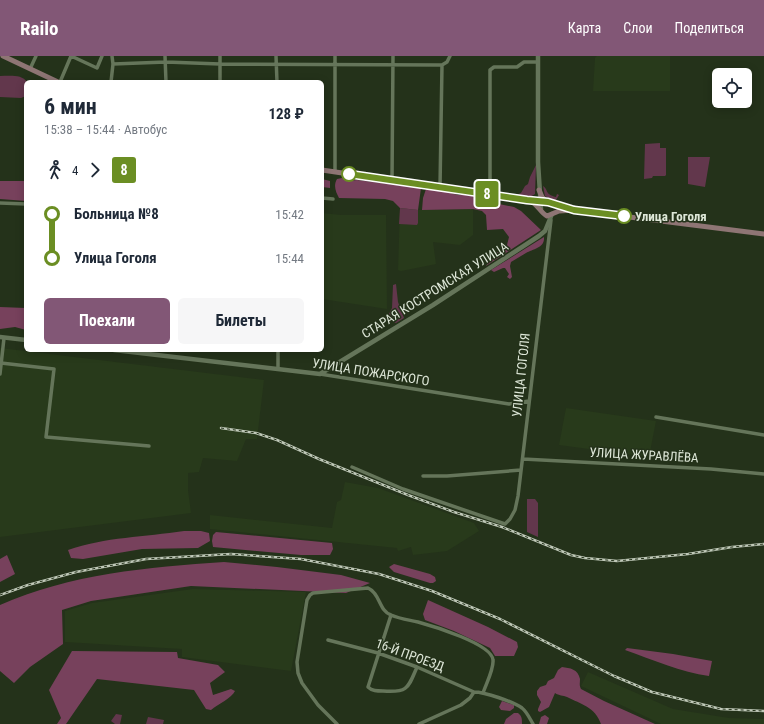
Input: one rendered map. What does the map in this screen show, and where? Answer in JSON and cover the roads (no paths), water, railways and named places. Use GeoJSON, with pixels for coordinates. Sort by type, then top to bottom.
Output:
{"type":"FeatureCollection","features":[{"type":"Feature","properties":{"kind":"main road"},"geometry":{"type":"LineString","coordinates":[[3,56],[55,80]]}},
{"type":"Feature","properties":{"kind":"main road"},"geometry":{"type":"LineString","coordinates":[[324,170],[531,201],[548,202],[574,210]]}},
{"type":"Feature","properties":{"kind":"main road"},"geometry":{"type":"LineString","coordinates":[[539,190],[542,197],[554,208],[552,214]]}},
{"type":"Feature","properties":{"kind":"main road"},"geometry":{"type":"LineString","coordinates":[[531,201],[547,216],[562,210],[574,210],[764,234]]}},
{"type":"Feature","properties":{"kind":"main road"},"geometry":{"type":"LineString","coordinates":[[542,212],[543,204],[548,202]]}},
{"type":"Feature","properties":{"kind":"street"},"geometry":{"type":"LineString","coordinates":[[30,69],[36,56]]}},
{"type":"Feature","properties":{"kind":"street"},"geometry":{"type":"LineString","coordinates":[[60,80],[71,56],[97,68],[102,56]]}},
{"type":"Feature","properties":{"kind":"street"},"geometry":{"type":"LineString","coordinates":[[106,56],[112,57],[113,64],[111,80]]}},
{"type":"Feature","properties":{"kind":"street"},"geometry":{"type":"LineString","coordinates":[[166,56],[166,80]]}},
{"type":"Feature","properties":{"kind":"street"},"geometry":{"type":"LineString","coordinates":[[220,56],[220,80]]}},
{"type":"Feature","properties":{"kind":"street"},"geometry":{"type":"LineString","coordinates":[[276,56],[277,80]]}},
{"type":"Feature","properties":{"kind":"street"},"geometry":{"type":"LineString","coordinates":[[335,171],[336,56]]}},
{"type":"Feature","properties":{"kind":"street"},"geometry":{"type":"LineString","coordinates":[[392,180],[393,56]]}},
{"type":"Feature","properties":{"kind":"street"},"geometry":{"type":"LineString","coordinates":[[113,64],[166,62],[220,64],[442,65],[447,62],[450,56]]}},
{"type":"Feature","properties":{"kind":"street","name":"УЛИЦА ГОГОЛЯ"},"geometry":{"type":"LineString","coordinates":[[538,56],[539,190],[542,212],[549,231]]}},
{"type":"Feature","properties":{"kind":"street"},"geometry":{"type":"LineString","coordinates":[[490,194],[491,68],[517,66],[524,62],[538,62]]}},
{"type":"Feature","properties":{"kind":"street"},"geometry":{"type":"LineString","coordinates":[[440,187],[442,65]]}},
{"type":"Feature","properties":{"kind":"street"},"geometry":{"type":"LineString","coordinates":[[531,201],[537,197],[539,190]]}},
{"type":"Feature","properties":{"kind":"street"},"geometry":{"type":"LineString","coordinates":[[324,198],[333,199]]}},
{"type":"Feature","properties":{"kind":"street"},"geometry":{"type":"LineString","coordinates":[[0,203],[24,204]]}},
{"type":"Feature","properties":{"kind":"street","name":"УЛИЦА ГОГОЛЯ"},"geometry":{"type":"LineString","coordinates":[[352,467],[403,489],[505,524],[510,519],[515,510],[522,470],[552,214]]}},
{"type":"Feature","properties":{"kind":"street","name":"СТАРАЯ КОСТРОМСКАЯ УЛИЦА"},"geometry":{"type":"LineString","coordinates":[[320,374],[539,236],[545,231],[552,214]]}},
{"type":"Feature","properties":{"kind":"street"},"geometry":{"type":"LineString","coordinates":[[0,374],[2,338],[24,340]]}},
{"type":"Feature","properties":{"kind":"street","name":"УЛИЦА ПОЖАРСКОГО"},"geometry":{"type":"LineString","coordinates":[[138,352],[320,374],[509,404],[529,401]]}},
{"type":"Feature","properties":{"kind":"street"},"geometry":{"type":"LineString","coordinates":[[278,352],[278,369]]}},
{"type":"Feature","properties":{"kind":"street"},"geometry":{"type":"LineString","coordinates":[[1,363],[54,369],[46,437],[149,446]]}},
{"type":"Feature","properties":{"kind":"street"},"geometry":{"type":"LineString","coordinates":[[656,417],[764,435]]}},
{"type":"Feature","properties":{"kind":"street","name":"УЛИЦА ЖУРАВЛЁВА"},"geometry":{"type":"LineString","coordinates":[[523,459],[679,467],[764,474]]}},
{"type":"Feature","properties":{"kind":"street"},"geometry":{"type":"LineString","coordinates":[[423,476],[447,476],[522,470]]}},
{"type":"Feature","properties":{"kind":"street"},"geometry":{"type":"LineString","coordinates":[[337,724],[318,705],[302,683],[298,673],[297,662],[307,600],[310,595],[368,588],[374,591],[385,610],[391,615],[454,633],[487,650],[493,661],[483,693]]}},
{"type":"Feature","properties":{"kind":"street"},"geometry":{"type":"LineString","coordinates":[[391,615],[368,685],[373,691],[398,692],[409,686],[417,667]]}},
{"type":"Feature","properties":{"kind":"street","name":"16-Й ПРОЕЗД"},"geometry":{"type":"LineString","coordinates":[[328,640],[378,653],[417,667],[474,692],[483,693],[510,702],[522,708],[533,724]]}},
{"type":"Feature","properties":{"kind":"street"},"geometry":{"type":"LineString","coordinates":[[419,724],[459,706],[470,698],[474,692]]}},
{"type":"Feature","properties":{"kind":"railway"},"geometry":{"type":"LineString","coordinates":[[221,428],[256,433],[277,440],[319,459],[408,495],[454,512],[502,527],[571,555],[585,558],[617,561],[688,554],[732,547],[764,544]]}},
{"type":"Feature","properties":{"kind":"railway"},"geometry":{"type":"LineString","coordinates":[[0,595],[28,585],[76,572],[146,559],[231,554],[301,559],[379,574],[432,591],[500,619],[614,676],[652,692],[721,709],[764,711]]}},
{"type":"Feature","properties":{"kind":"place","name":"Улица Гоголя"},"geometry":{"type":"Point","coordinates":[624,216]}}]}
